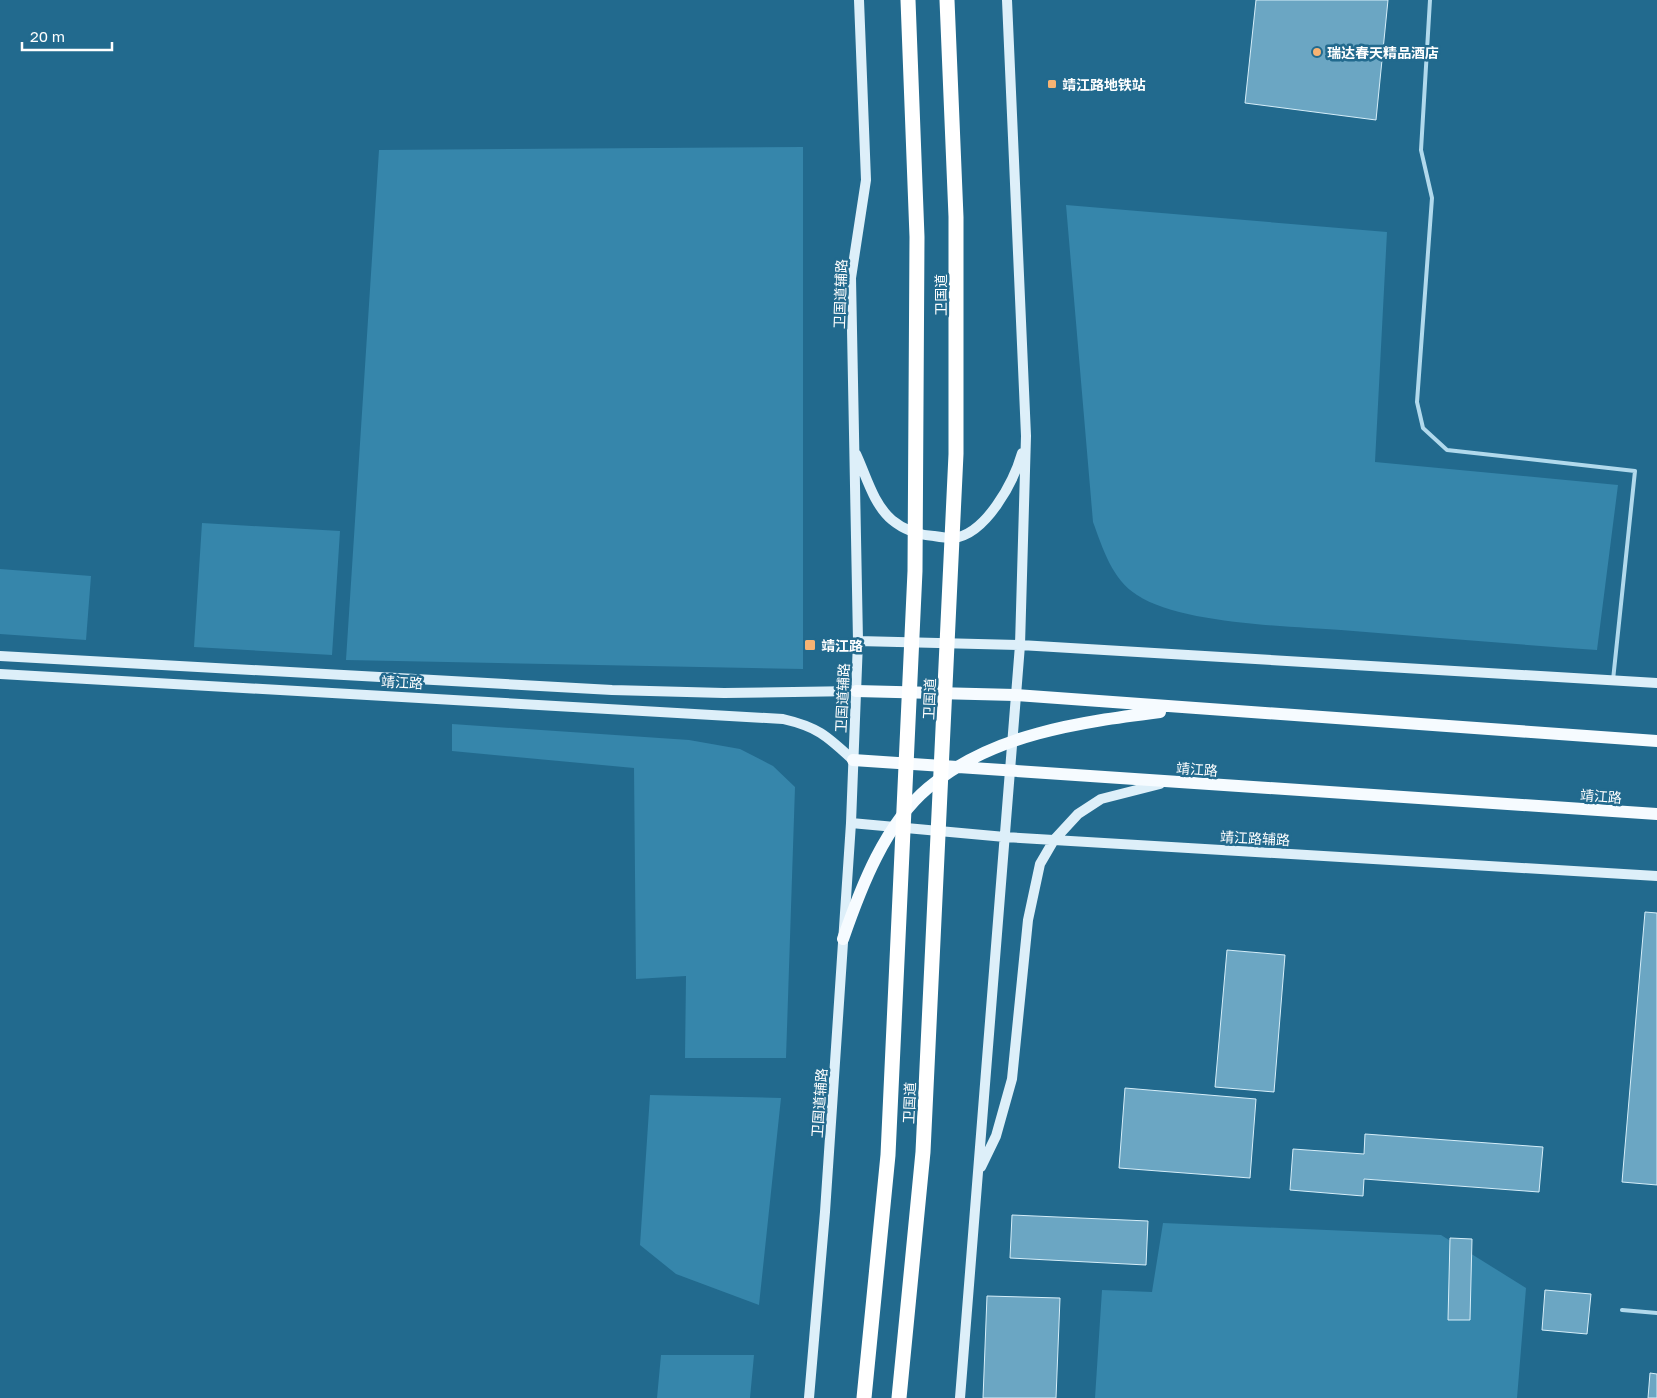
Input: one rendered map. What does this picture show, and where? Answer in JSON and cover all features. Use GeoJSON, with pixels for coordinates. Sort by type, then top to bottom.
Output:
{"type":"FeatureCollection","features":[{"type":"Feature","properties":{"kind":"highway","name":"卫国道"},"geometry":{"type":"LineString","coordinates":[[864,1398],[888,1155],[916,571],[917,236],[908,0]]}},
{"type":"Feature","properties":{"kind":"highway","name":"卫国道"},"geometry":{"type":"LineString","coordinates":[[899,1398],[923,1152],[956,454],[956,216],[947,0]]}},
{"type":"Feature","properties":{"kind":"main road","name":"卫国道辅路"},"geometry":{"type":"LineString","coordinates":[[809,1398],[825,1212],[851,823],[858,641],[851,278],[866,180],[859,0]]}},
{"type":"Feature","properties":{"kind":"main road"},"geometry":{"type":"LineString","coordinates":[[960,1398],[1020,645],[1026,436],[1007,0]]}},
{"type":"Feature","properties":{"kind":"main road"},"geometry":{"type":"LineString","coordinates":[[854,448],[880,507],[891,520],[905,529],[926,536],[954,538],[980,523],[996,507],[1010,484],[1026,436]]}},
{"type":"Feature","properties":{"kind":"main road"},"geometry":{"type":"LineString","coordinates":[[858,641],[1020,645],[1657,683]]}},
{"type":"Feature","properties":{"kind":"main road","name":"靖江路"},"geometry":{"type":"LineString","coordinates":[[0,656],[612,690],[724,693],[856,691],[1015,695],[1187,709],[1657,741]]}},
{"type":"Feature","properties":{"kind":"main road","name":"靖江路"},"geometry":{"type":"LineString","coordinates":[[0,674],[783,719],[807,724],[822,732],[853,760],[1657,814]]}},
{"type":"Feature","properties":{"kind":"main road"},"geometry":{"type":"LineString","coordinates":[[843,939],[858,894],[894,827],[928,788],[958,768],[991,750],[1012,743],[1072,726],[1187,709]]}},
{"type":"Feature","properties":{"kind":"main road"},"geometry":{"type":"LineString","coordinates":[[978,1172],[996,1136],[1009,1095],[1028,920],[1040,864],[1054,840],[1078,814],[1101,799],[1166,782]]}},
{"type":"Feature","properties":{"kind":"main road","name":"靖江路辅路"},"geometry":{"type":"LineString","coordinates":[[851,823],[1005,837],[1657,876]]}},
{"type":"Feature","properties":{"kind":"lane"},"geometry":{"type":"LineString","coordinates":[[1430,0],[1421,150],[1432,198],[1417,402],[1422,428],[1447,450],[1635,472],[1613,680]]}},
{"type":"Feature","properties":{"kind":"lane"},"geometry":{"type":"LineString","coordinates":[[1622,1310],[1657,1313]]}},
{"type":"Feature","properties":{"kind":"shaded area"},"geometry":{"type":"Polygon","coordinates":[[[803,147],[803,669],[346,660],[379,150],[803,147]]]}},
{"type":"Feature","properties":{"kind":"shaded area"},"geometry":{"type":"Polygon","coordinates":[[[1066,205],[1387,232],[1375,462],[1618,485],[1597,650],[1235,622],[1207,618],[1156,605],[1128,588],[1109,563],[1093,522],[1066,205]]]}},
{"type":"Feature","properties":{"kind":"shaded area"},"geometry":{"type":"Polygon","coordinates":[[[202,523],[340,531],[332,655],[194,647],[202,523]]]}},
{"type":"Feature","properties":{"kind":"shaded area"},"geometry":{"type":"Polygon","coordinates":[[[0,569],[91,576],[86,640],[0,634],[0,569]]]}},
{"type":"Feature","properties":{"kind":"shaded area"},"geometry":{"type":"Polygon","coordinates":[[[452,724],[689,740],[740,749],[773,766],[795,787],[786,1058],[685,1058],[686,976],[636,979],[634,768],[452,751],[452,724]]]}},
{"type":"Feature","properties":{"kind":"shaded area"},"geometry":{"type":"Polygon","coordinates":[[[650,1095],[781,1098],[759,1305],[676,1274],[640,1245],[650,1095]]]}},
{"type":"Feature","properties":{"kind":"shaded area"},"geometry":{"type":"Polygon","coordinates":[[[1163,1223],[1441,1235],[1526,1288],[1517,1398],[1095,1398],[1102,1290],[1152,1292],[1163,1223]]]}},
{"type":"Feature","properties":{"kind":"shaded area"},"geometry":{"type":"Polygon","coordinates":[[[661,1355],[754,1355],[750,1398],[657,1398],[661,1355]]]}},
{"type":"Feature","properties":{"kind":"building","name":"瑞达春天精品酒店"},"geometry":{"type":"Polygon","coordinates":[[[1256,0],[1388,0],[1376,120],[1245,103],[1256,0]]]}},
{"type":"Feature","properties":{"kind":"building"},"geometry":{"type":"Polygon","coordinates":[[[1645,912],[1657,913],[1657,1185],[1622,1182],[1645,912]]]}},
{"type":"Feature","properties":{"kind":"building"},"geometry":{"type":"Polygon","coordinates":[[[1227,950],[1285,955],[1274,1092],[1215,1087],[1227,950]]]}},
{"type":"Feature","properties":{"kind":"building"},"geometry":{"type":"Polygon","coordinates":[[[1125,1088],[1256,1099],[1250,1178],[1119,1168],[1125,1088]]]}},
{"type":"Feature","properties":{"kind":"building"},"geometry":{"type":"Polygon","coordinates":[[[1365,1134],[1543,1147],[1539,1192],[1364,1179],[1363,1196],[1290,1190],[1293,1149],[1364,1154],[1365,1134]]]}},
{"type":"Feature","properties":{"kind":"building"},"geometry":{"type":"Polygon","coordinates":[[[1012,1215],[1148,1221],[1146,1265],[1010,1258],[1012,1215]]]}},
{"type":"Feature","properties":{"kind":"building"},"geometry":{"type":"Polygon","coordinates":[[[1450,1238],[1472,1239],[1470,1320],[1448,1320],[1450,1238]]]}},
{"type":"Feature","properties":{"kind":"building"},"geometry":{"type":"Polygon","coordinates":[[[1545,1290],[1591,1294],[1587,1334],[1542,1330],[1545,1290]]]}},
{"type":"Feature","properties":{"kind":"building"},"geometry":{"type":"Polygon","coordinates":[[[987,1296],[1060,1298],[1056,1398],[983,1398],[987,1296]]]}},
{"type":"Feature","properties":{"kind":"building"},"geometry":{"type":"Polygon","coordinates":[[[1650,1373],[1657,1374],[1657,1398],[1648,1398],[1650,1373]]]}},
{"type":"Feature","properties":{"kind":"place","name":"瑞达春天精品酒店"},"geometry":{"type":"Point","coordinates":[1317,52]}},
{"type":"Feature","properties":{"kind":"place","name":"靖江路地铁站"},"geometry":{"type":"Point","coordinates":[1052,84]}},
{"type":"Feature","properties":{"kind":"place","name":"靖江路"},"geometry":{"type":"Point","coordinates":[810,645]}}]}
